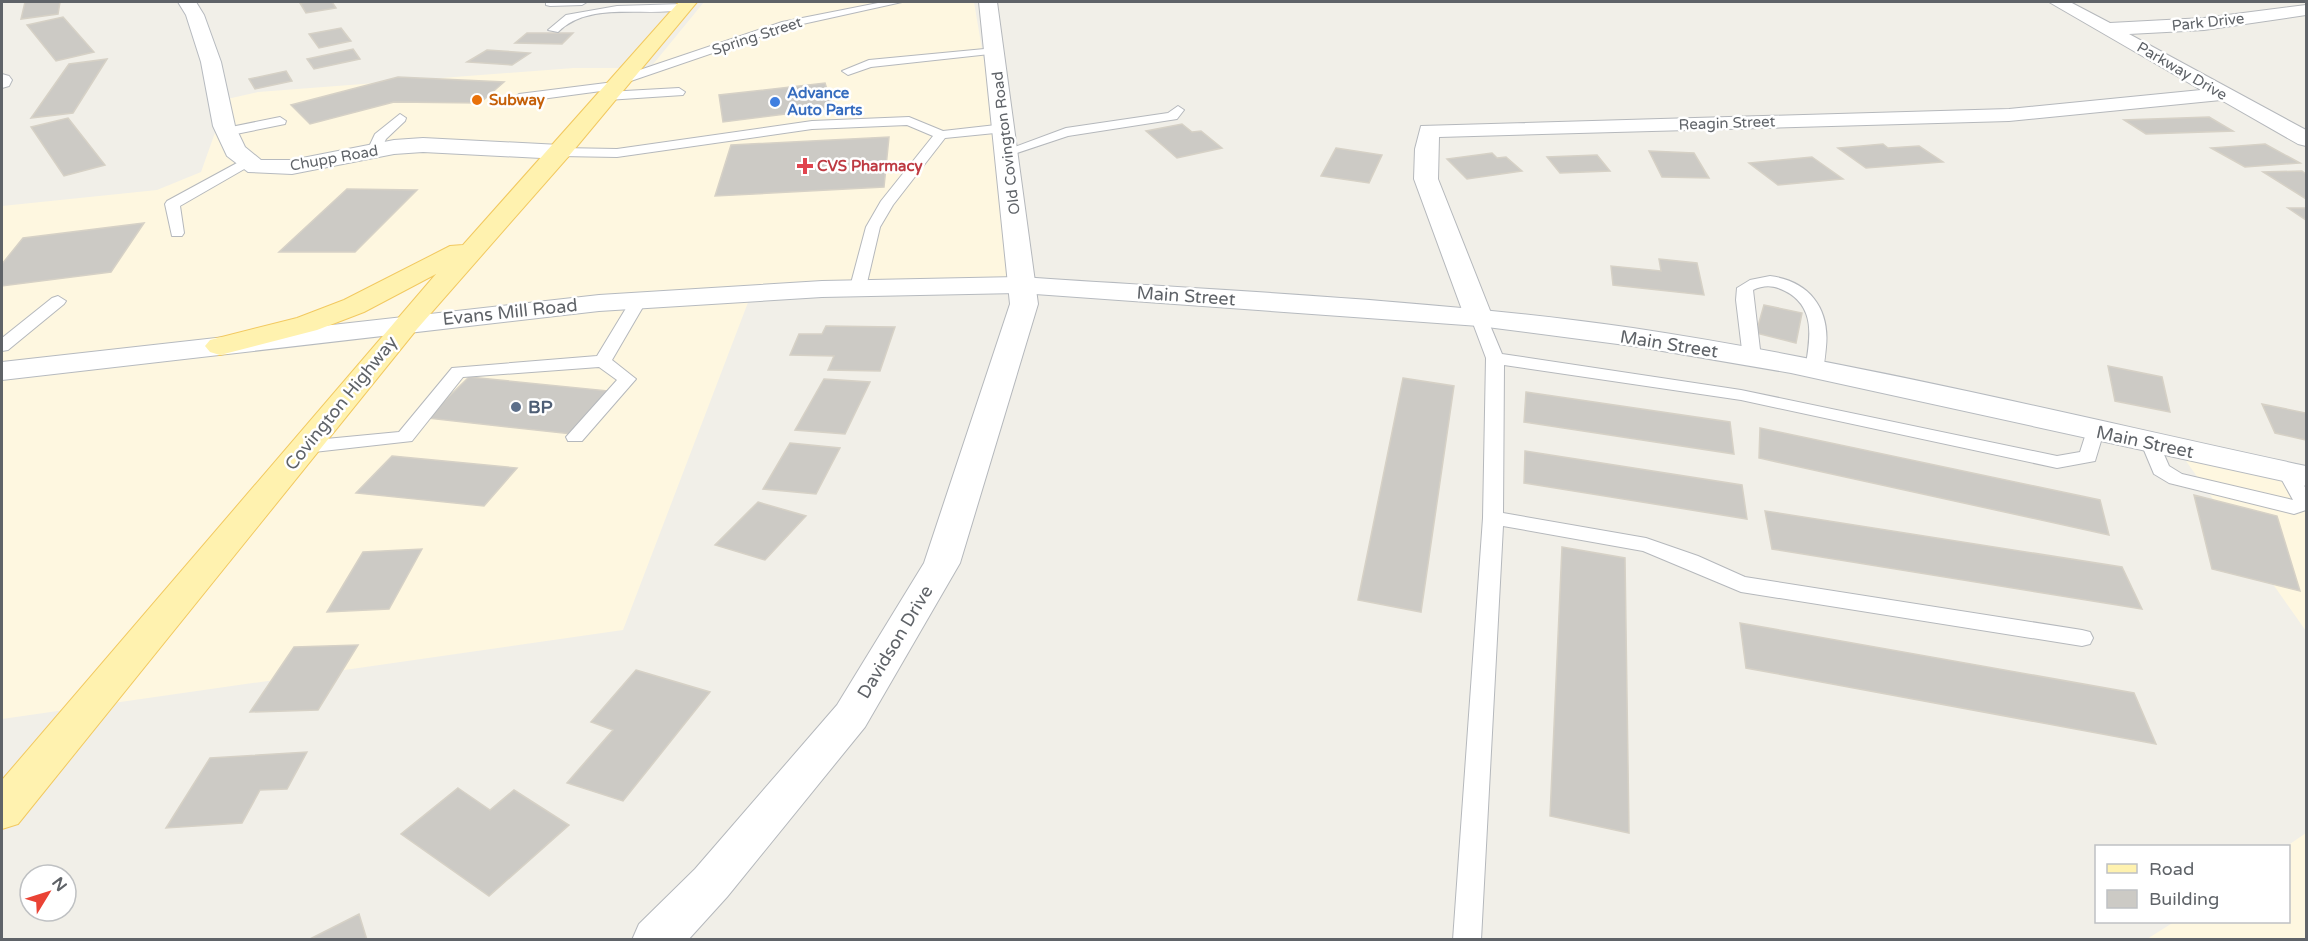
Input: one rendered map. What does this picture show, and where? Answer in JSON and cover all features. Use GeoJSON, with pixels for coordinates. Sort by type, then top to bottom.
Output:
{"type":"FeatureCollection","features":[{"type":"Feature","properties":{"kind":"main road","name":"Covington Highway"},"geometry":{"type":"LineString","coordinates":[[2,811],[407,323],[560,152],[686,4]]}},
{"type":"Feature","properties":{"kind":"main road"},"geometry":{"type":"LineString","coordinates":[[220,346],[307,324],[354,306],[401,284],[479,241]]}},
{"type":"Feature","properties":{"kind":"street"},"geometry":{"type":"LineString","coordinates":[[187,2],[195,15],[211,62],[226,132],[235,151],[248,161]]}},
{"type":"Feature","properties":{"kind":"street","name":"Old Covington Road"},"geometry":{"type":"LineString","coordinates":[[988,2],[1008,152],[1021,285]]}},
{"type":"Feature","properties":{"kind":"street","name":"Parkway Drive"},"geometry":{"type":"LineString","coordinates":[[2058,2],[2307,140]]}},
{"type":"Feature","properties":{"kind":"street","name":"Park Drive"},"geometry":{"type":"LineString","coordinates":[[2109,29],[2204,24],[2307,10]]}},
{"type":"Feature","properties":{"kind":"street","name":"Reagin Street"},"geometry":{"type":"LineString","coordinates":[[1479,318],[1426,179],[1426,149],[1429,131],[2009,115],[2221,94]]}},
{"type":"Feature","properties":{"kind":"street","name":"Chupp Road"},"geometry":{"type":"LineString","coordinates":[[248,161],[256,167],[291,167],[374,151],[423,145],[560,152]]}},
{"type":"Feature","properties":{"kind":"street","name":"Main Street"},"geometry":{"type":"LineString","coordinates":[[1021,285],[1479,318],[1633,338],[1814,370],[2297,473]]}},
{"type":"Feature","properties":{"kind":"street","name":"Evans Mill Road"},"geometry":{"type":"LineString","coordinates":[[2,371],[407,323],[639,300],[858,287],[1021,285]]}},
{"type":"Feature","properties":{"kind":"street","name":"Davidson Drive"},"geometry":{"type":"LineString","coordinates":[[656,939],[711,883],[851,716],[942,563],[1024,304],[1021,285]]}},
{"type":"Feature","properties":{"kind":"lane"},"geometry":{"type":"LineString","coordinates":[[550,3],[582,2]]}},
{"type":"Feature","properties":{"kind":"lane"},"geometry":{"type":"LineString","coordinates":[[818,18],[827,2]]}},
{"type":"Feature","properties":{"kind":"lane","name":"Spring Street"},"geometry":{"type":"LineString","coordinates":[[614,87],[786,24],[897,2]]}},
{"type":"Feature","properties":{"kind":"lane"},"geometry":{"type":"LineString","coordinates":[[554,30],[566,18],[617,9],[686,4]]}},
{"type":"Feature","properties":{"kind":"lane"},"geometry":{"type":"LineString","coordinates":[[848,71],[869,64],[995,51]]}},
{"type":"Feature","properties":{"kind":"lane"},"geometry":{"type":"LineString","coordinates":[[519,98],[614,87],[679,92]]}},
{"type":"Feature","properties":{"kind":"lane"},"geometry":{"type":"LineString","coordinates":[[1008,152],[1066,132],[1172,116],[1178,110]]}},
{"type":"Feature","properties":{"kind":"lane"},"geometry":{"type":"LineString","coordinates":[[374,151],[380,137],[399,118]]}},
{"type":"Feature","properties":{"kind":"lane"},"geometry":{"type":"LineString","coordinates":[[226,132],[280,121]]}},
{"type":"Feature","properties":{"kind":"lane"},"geometry":{"type":"LineString","coordinates":[[560,152],[617,153],[812,125],[909,122],[940,135],[1005,128]]}},
{"type":"Feature","properties":{"kind":"lane"},"geometry":{"type":"LineString","coordinates":[[858,287],[873,228],[886,204],[940,135]]}},
{"type":"Feature","properties":{"kind":"lane"},"geometry":{"type":"LineString","coordinates":[[177,233],[172,204],[248,161]]}},
{"type":"Feature","properties":{"kind":"lane"},"geometry":{"type":"LineString","coordinates":[[1752,358],[1744,300],[1745,288],[1759,280],[1781,283],[1799,290],[1812,303],[1820,329],[1814,370]]}},
{"type":"Feature","properties":{"kind":"lane"},"geometry":{"type":"LineString","coordinates":[[603,361],[639,300]]}},
{"type":"Feature","properties":{"kind":"lane"},"geometry":{"type":"LineString","coordinates":[[2,346],[58,301]]}},
{"type":"Feature","properties":{"kind":"lane"},"geometry":{"type":"LineString","coordinates":[[1467,939],[1493,518],[1495,358],[1479,318]]}},
{"type":"Feature","properties":{"kind":"lane"},"geometry":{"type":"LineString","coordinates":[[1495,358],[1741,395],[2057,462],[2088,457],[2095,431]]}},
{"type":"Feature","properties":{"kind":"lane"},"geometry":{"type":"LineString","coordinates":[[305,447],[405,437],[458,372],[603,361],[627,379],[575,437]]}},
{"type":"Feature","properties":{"kind":"lane"},"geometry":{"type":"LineString","coordinates":[[1493,518],[1646,545],[1690,561],[1741,584],[2082,638]]}},
{"type":"Feature","properties":{"kind":"shaded area"},"geometry":{"type":"Polygon","coordinates":[[[704,2],[974,2],[1021,280],[752,292],[623,630],[2,719],[2,206],[157,190],[201,172],[227,99],[258,92],[574,68],[650,68],[704,2]]]}},
{"type":"Feature","properties":{"kind":"shaded area"},"geometry":{"type":"Polygon","coordinates":[[[2179,451],[2306,481],[2306,631],[2179,451]]]}},
{"type":"Feature","properties":{"kind":"shaded area"},"geometry":{"type":"Polygon","coordinates":[[[2306,833],[2306,939],[2147,939],[2172,923],[2290,923],[2288,845],[2306,833]]]}},
{"type":"Feature","properties":{"kind":"building"},"geometry":{"type":"Polygon","coordinates":[[[25,2],[60,2],[58,14],[21,19],[25,2]]]}},
{"type":"Feature","properties":{"kind":"building"},"geometry":{"type":"Polygon","coordinates":[[[332,2],[336,8],[306,13],[300,3],[332,2]]]}},
{"type":"Feature","properties":{"kind":"building"},"geometry":{"type":"Polygon","coordinates":[[[63,17],[94,52],[56,61],[27,25],[63,17]]]}},
{"type":"Feature","properties":{"kind":"building"},"geometry":{"type":"Polygon","coordinates":[[[341,28],[351,41],[319,48],[309,34],[341,28]]]}},
{"type":"Feature","properties":{"kind":"building"},"geometry":{"type":"Polygon","coordinates":[[[527,33],[573,33],[562,44],[515,43],[527,33]]]}},
{"type":"Feature","properties":{"kind":"building"},"geometry":{"type":"Polygon","coordinates":[[[353,49],[360,59],[314,69],[307,59],[353,49]]]}},
{"type":"Feature","properties":{"kind":"building"},"geometry":{"type":"Polygon","coordinates":[[[487,50],[530,53],[512,65],[467,62],[487,50]]]}},
{"type":"Feature","properties":{"kind":"building"},"geometry":{"type":"Polygon","coordinates":[[[107,59],[73,113],[31,118],[69,64],[107,59]]]}},
{"type":"Feature","properties":{"kind":"building"},"geometry":{"type":"Polygon","coordinates":[[[286,71],[292,81],[255,89],[249,79],[286,71]]]}},
{"type":"Feature","properties":{"kind":"building"},"geometry":{"type":"Polygon","coordinates":[[[398,77],[504,82],[480,103],[394,102],[310,124],[291,105],[398,77]]]}},
{"type":"Feature","properties":{"kind":"building","name":"Advance Auto Parts"},"geometry":{"type":"Polygon","coordinates":[[[825,83],[833,108],[723,122],[719,95],[825,83]]]}},
{"type":"Feature","properties":{"kind":"building"},"geometry":{"type":"Polygon","coordinates":[[[2209,117],[2233,131],[2146,134],[2124,120],[2209,117]]]}},
{"type":"Feature","properties":{"kind":"building"},"geometry":{"type":"Polygon","coordinates":[[[68,118],[105,165],[64,176],[31,127],[68,118]]]}},
{"type":"Feature","properties":{"kind":"building"},"geometry":{"type":"Polygon","coordinates":[[[1182,124],[1192,132],[1201,131],[1222,148],[1177,158],[1146,131],[1182,124]]]}},
{"type":"Feature","properties":{"kind":"building","name":"CVS Pharmacy"},"geometry":{"type":"Polygon","coordinates":[[[889,137],[884,187],[715,196],[731,145],[889,137]]]}},
{"type":"Feature","properties":{"kind":"building"},"geometry":{"type":"Polygon","coordinates":[[[1883,144],[1888,148],[1919,146],[1943,162],[1866,168],[1838,148],[1883,144]]]}},
{"type":"Feature","properties":{"kind":"building"},"geometry":{"type":"Polygon","coordinates":[[[2265,144],[2300,163],[2245,167],[2211,148],[2265,144]]]}},
{"type":"Feature","properties":{"kind":"building"},"geometry":{"type":"Polygon","coordinates":[[[1336,148],[1382,155],[1369,183],[1321,176],[1336,148]]]}},
{"type":"Feature","properties":{"kind":"building"},"geometry":{"type":"Polygon","coordinates":[[[1649,151],[1694,153],[1709,178],[1662,177],[1649,151]]]}},
{"type":"Feature","properties":{"kind":"building"},"geometry":{"type":"Polygon","coordinates":[[[1492,153],[1497,158],[1506,157],[1522,171],[1467,179],[1447,159],[1492,153]]]}},
{"type":"Feature","properties":{"kind":"building"},"geometry":{"type":"Polygon","coordinates":[[[1597,155],[1610,171],[1560,173],[1547,157],[1597,155]]]}},
{"type":"Feature","properties":{"kind":"building"},"geometry":{"type":"Polygon","coordinates":[[[1812,157],[1843,179],[1778,185],[1749,163],[1812,157]]]}},
{"type":"Feature","properties":{"kind":"building"},"geometry":{"type":"Polygon","coordinates":[[[2302,171],[2306,174],[2306,199],[2263,172],[2302,171]]]}},
{"type":"Feature","properties":{"kind":"building"},"geometry":{"type":"Polygon","coordinates":[[[347,189],[417,190],[355,252],[279,252],[347,189]]]}},
{"type":"Feature","properties":{"kind":"building"},"geometry":{"type":"Polygon","coordinates":[[[2288,208],[2306,208],[2306,220],[2288,208]]]}},
{"type":"Feature","properties":{"kind":"building"},"geometry":{"type":"Polygon","coordinates":[[[144,223],[111,272],[2,286],[2,264],[23,238],[144,223]]]}},
{"type":"Feature","properties":{"kind":"building"},"geometry":{"type":"Polygon","coordinates":[[[1659,259],[1697,263],[1704,295],[1613,285],[1611,266],[1661,271],[1659,259]]]}},
{"type":"Feature","properties":{"kind":"building"},"geometry":{"type":"Polygon","coordinates":[[[1764,305],[1802,313],[1796,343],[1756,333],[1764,305]]]}},
{"type":"Feature","properties":{"kind":"building"},"geometry":{"type":"Polygon","coordinates":[[[826,326],[895,327],[880,371],[828,370],[834,356],[790,355],[799,334],[822,334],[826,326]]]}},
{"type":"Feature","properties":{"kind":"building"},"geometry":{"type":"Polygon","coordinates":[[[2108,366],[2162,377],[2170,412],[2115,401],[2108,366]]]}},
{"type":"Feature","properties":{"kind":"building"},"geometry":{"type":"Polygon","coordinates":[[[469,377],[609,391],[572,434],[427,418],[469,377]]]}},
{"type":"Feature","properties":{"kind":"building"},"geometry":{"type":"Polygon","coordinates":[[[1403,378],[1454,386],[1421,612],[1358,600],[1403,378]]]}},
{"type":"Feature","properties":{"kind":"building"},"geometry":{"type":"Polygon","coordinates":[[[824,379],[870,382],[845,434],[795,430],[824,379]]]}},
{"type":"Feature","properties":{"kind":"building"},"geometry":{"type":"Polygon","coordinates":[[[1526,392],[1730,422],[1734,454],[1524,422],[1526,392]]]}},
{"type":"Feature","properties":{"kind":"building"},"geometry":{"type":"Polygon","coordinates":[[[2262,404],[2306,413],[2306,440],[2275,433],[2262,404]]]}},
{"type":"Feature","properties":{"kind":"building"},"geometry":{"type":"Polygon","coordinates":[[[1760,428],[2100,500],[2109,535],[1759,458],[1760,428]]]}},
{"type":"Feature","properties":{"kind":"building"},"geometry":{"type":"Polygon","coordinates":[[[790,443],[840,448],[816,494],[763,489],[790,443]]]}},
{"type":"Feature","properties":{"kind":"building"},"geometry":{"type":"Polygon","coordinates":[[[1525,451],[1742,485],[1747,519],[1524,483],[1525,451]]]}},
{"type":"Feature","properties":{"kind":"building"},"geometry":{"type":"Polygon","coordinates":[[[392,456],[517,468],[484,506],[356,493],[392,456]]]}},
{"type":"Feature","properties":{"kind":"building"},"geometry":{"type":"Polygon","coordinates":[[[2194,495],[2277,516],[2300,591],[2212,569],[2194,495]]]}},
{"type":"Feature","properties":{"kind":"building"},"geometry":{"type":"Polygon","coordinates":[[[758,502],[806,516],[765,560],[715,545],[758,502]]]}},
{"type":"Feature","properties":{"kind":"building"},"geometry":{"type":"Polygon","coordinates":[[[1765,511],[2122,567],[2142,609],[1772,549],[1765,511]]]}},
{"type":"Feature","properties":{"kind":"building"},"geometry":{"type":"Polygon","coordinates":[[[1562,547],[1625,558],[1629,833],[1550,816],[1562,547]]]}},
{"type":"Feature","properties":{"kind":"building"},"geometry":{"type":"Polygon","coordinates":[[[422,549],[389,609],[327,612],[363,552],[422,549]]]}},
{"type":"Feature","properties":{"kind":"building"},"geometry":{"type":"Polygon","coordinates":[[[1740,623],[2134,693],[2156,744],[1746,668],[1740,623]]]}},
{"type":"Feature","properties":{"kind":"building"},"geometry":{"type":"Polygon","coordinates":[[[358,645],[318,710],[250,712],[294,647],[358,645]]]}},
{"type":"Feature","properties":{"kind":"building"},"geometry":{"type":"Polygon","coordinates":[[[636,670],[710,692],[623,801],[567,783],[613,730],[591,722],[636,670]]]}},
{"type":"Feature","properties":{"kind":"building"},"geometry":{"type":"Polygon","coordinates":[[[307,752],[287,789],[260,790],[242,823],[166,828],[210,758],[307,752]]]}},
{"type":"Feature","properties":{"kind":"building"},"geometry":{"type":"Polygon","coordinates":[[[458,788],[490,810],[514,790],[569,825],[489,896],[401,834],[458,788]]]}},
{"type":"Feature","properties":{"kind":"building"},"geometry":{"type":"Polygon","coordinates":[[[359,914],[367,940],[308,940],[359,914]]]}},
{"type":"Feature","properties":{"kind":"place","name":"Subway"},"geometry":{"type":"Point","coordinates":[477,100]}},
{"type":"Feature","properties":{"kind":"place","name":"Advance Auto Parts"},"geometry":{"type":"Point","coordinates":[775,102]}},
{"type":"Feature","properties":{"kind":"place","name":"CVS Pharmacy"},"geometry":{"type":"Point","coordinates":[805,166]}},
{"type":"Feature","properties":{"kind":"place","name":"BP"},"geometry":{"type":"Point","coordinates":[516,407]}}]}
